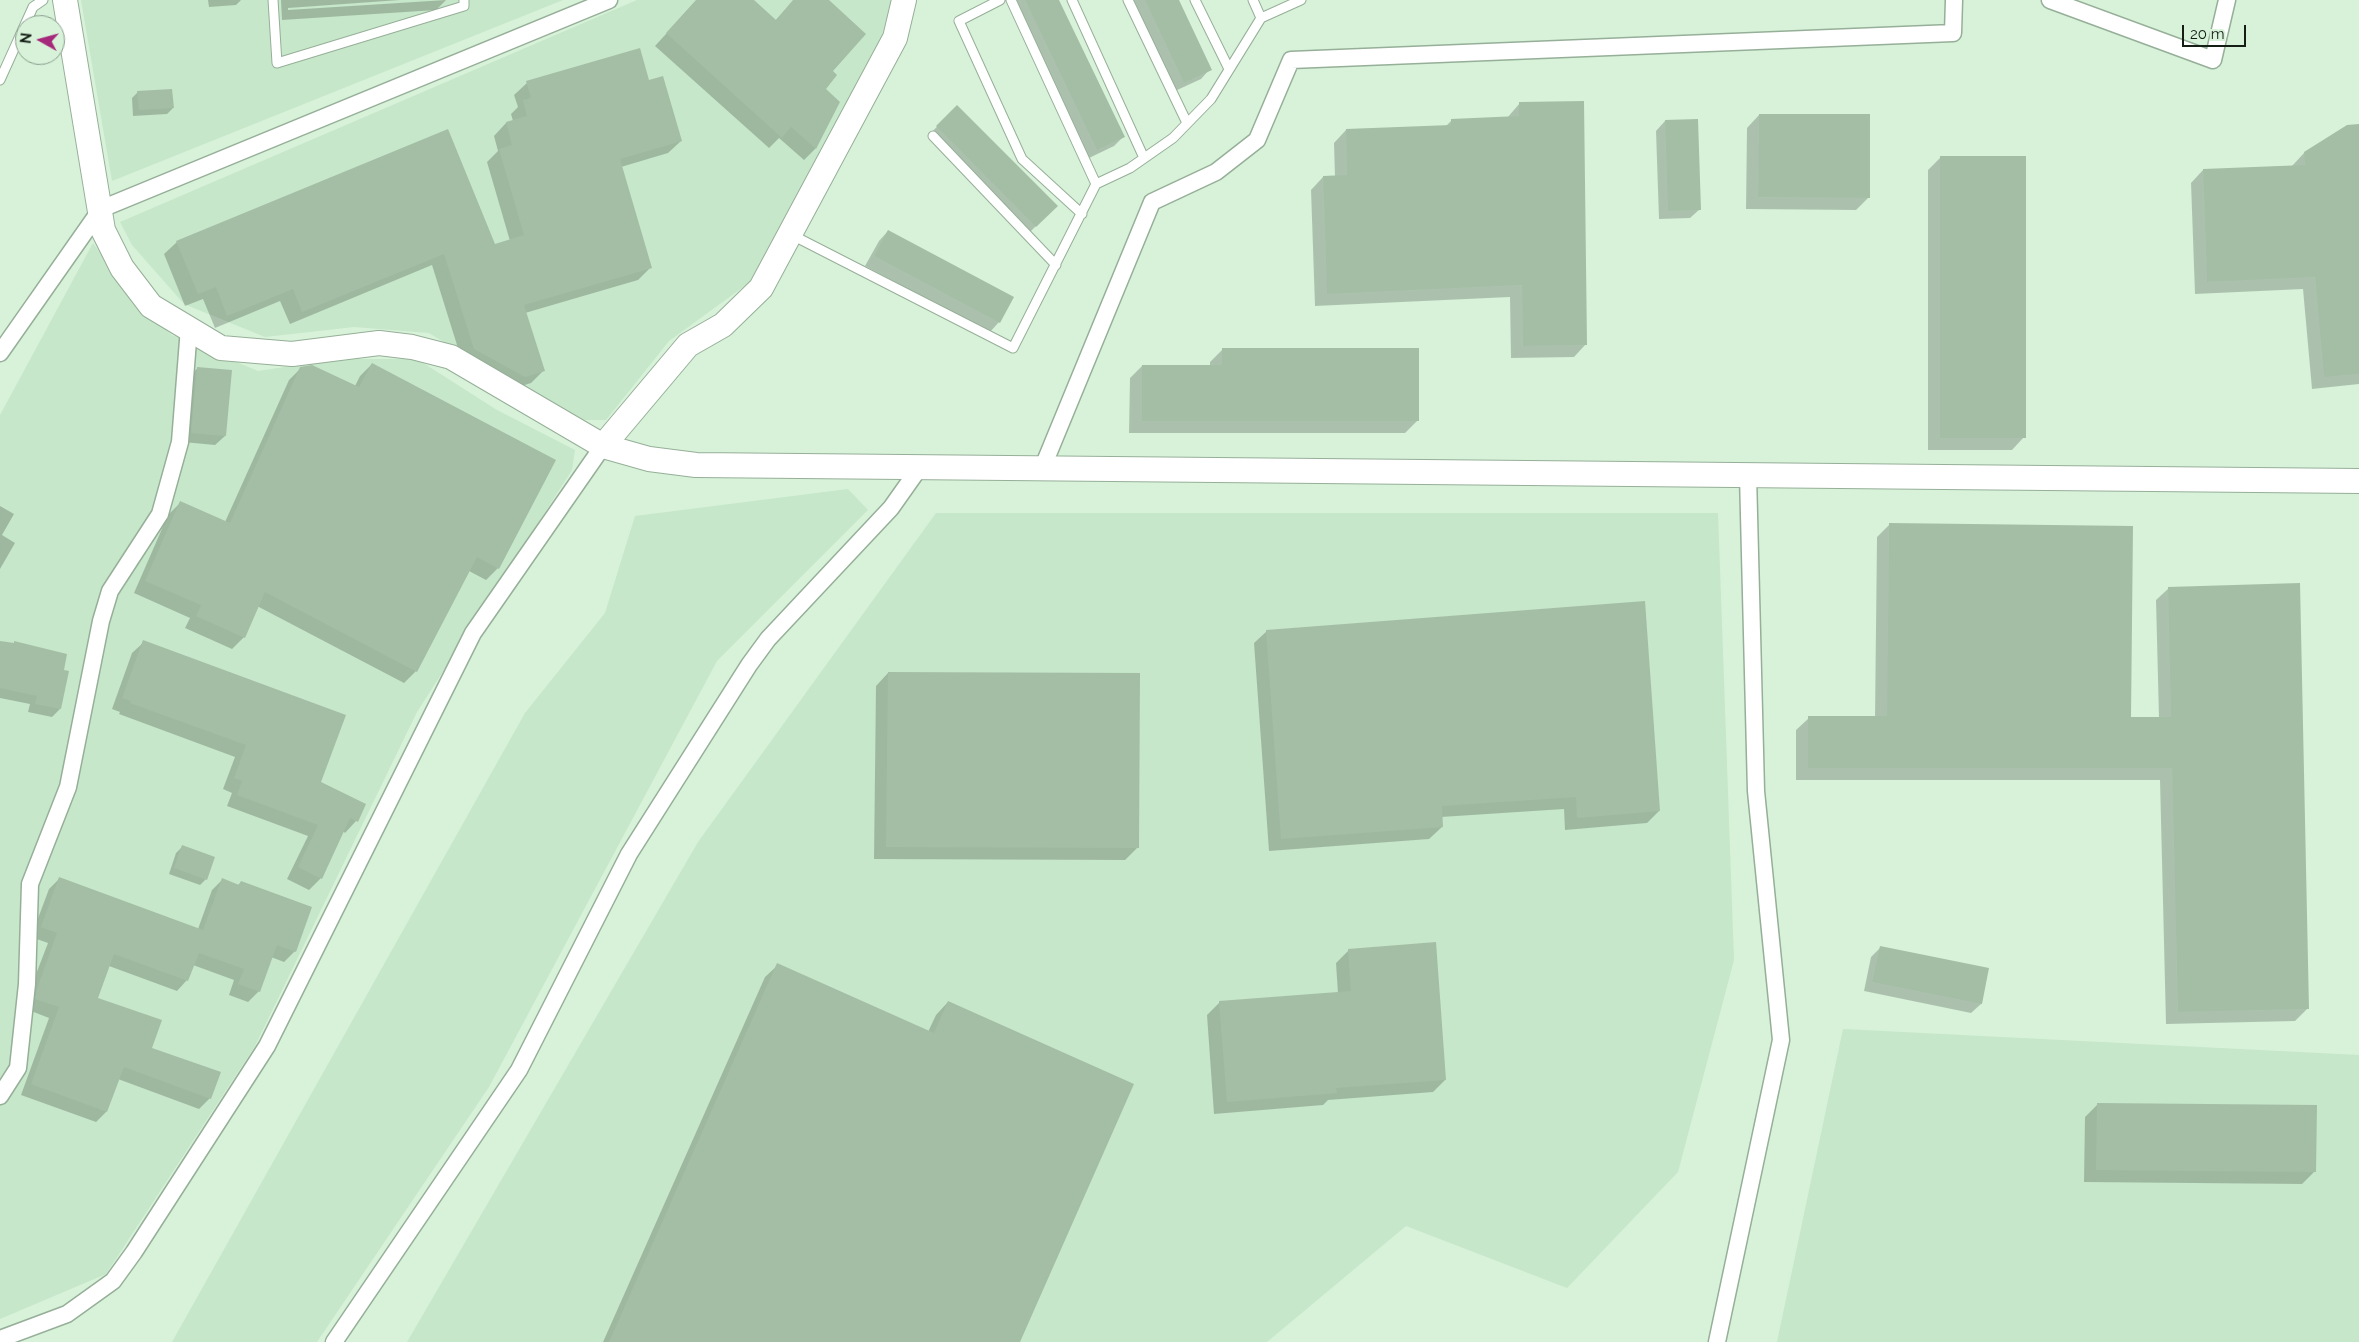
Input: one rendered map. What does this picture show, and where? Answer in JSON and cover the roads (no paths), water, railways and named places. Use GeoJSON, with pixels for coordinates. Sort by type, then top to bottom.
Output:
{"type":"FeatureCollection","features":[{"type":"Feature","properties":{"kind":"street"},"geometry":{"type":"LineString","coordinates":[[65,0],[102,230],[122,268],[151,306],[220,348],[292,354],[380,343],[412,347],[443,355],[603,446],[649,459],[696,465],[920,468],[2359,481]]}},
{"type":"Feature","properties":{"kind":"street"},"geometry":{"type":"LineString","coordinates":[[0,353],[100,209],[609,0]]}},
{"type":"Feature","properties":{"kind":"street"},"geometry":{"type":"LineString","coordinates":[[0,1340],[68,1314],[113,1281],[134,1252],[268,1046],[473,633],[603,446],[688,346],[723,324],[761,288],[895,38],[904,0]]}},
{"type":"Feature","properties":{"kind":"street"},"geometry":{"type":"LineString","coordinates":[[1042,469],[1152,202],[1216,172],[1257,140],[1291,60],[1953,33],[1954,0]]}},
{"type":"Feature","properties":{"kind":"street"},"geometry":{"type":"LineString","coordinates":[[2050,0],[2213,60],[2228,0]]}},
{"type":"Feature","properties":{"kind":"street"},"geometry":{"type":"LineString","coordinates":[[0,1096],[18,1068],[27,984],[30,884],[68,787],[101,620],[110,591],[160,514],[163,505],[180,442],[188,328]]}},
{"type":"Feature","properties":{"kind":"street"},"geometry":{"type":"LineString","coordinates":[[334,1342],[519,1070],[629,854],[749,665],[768,639],[891,508],[920,468]]}},
{"type":"Feature","properties":{"kind":"street"},"geometry":{"type":"LineString","coordinates":[[1717,1342],[1781,1040],[1756,791],[1748,475]]}},
{"type":"Feature","properties":{"kind":"lane"},"geometry":{"type":"LineString","coordinates":[[0,80],[33,7],[43,0]]}},
{"type":"Feature","properties":{"kind":"lane"},"geometry":{"type":"LineString","coordinates":[[273,0],[277,63],[464,6],[464,0]]}},
{"type":"Feature","properties":{"kind":"lane"},"geometry":{"type":"LineString","coordinates":[[1000,0],[959,21],[1022,159],[1082,214]]}},
{"type":"Feature","properties":{"kind":"lane"},"geometry":{"type":"LineString","coordinates":[[1011,0],[1096,184]]}},
{"type":"Feature","properties":{"kind":"lane"},"geometry":{"type":"LineString","coordinates":[[1072,0],[1144,158]]}},
{"type":"Feature","properties":{"kind":"lane"},"geometry":{"type":"LineString","coordinates":[[1128,0],[1187,123]]}},
{"type":"Feature","properties":{"kind":"lane"},"geometry":{"type":"LineString","coordinates":[[1194,0],[1229,69]]}},
{"type":"Feature","properties":{"kind":"lane"},"geometry":{"type":"LineString","coordinates":[[1253,0],[1261,18]]}},
{"type":"Feature","properties":{"kind":"lane"},"geometry":{"type":"LineString","coordinates":[[790,234],[1013,348],[1096,184],[1130,168],[1173,138],[1211,99],[1261,18],[1302,0]]}},
{"type":"Feature","properties":{"kind":"lane"},"geometry":{"type":"LineString","coordinates":[[933,136],[1056,265]]}}]}
